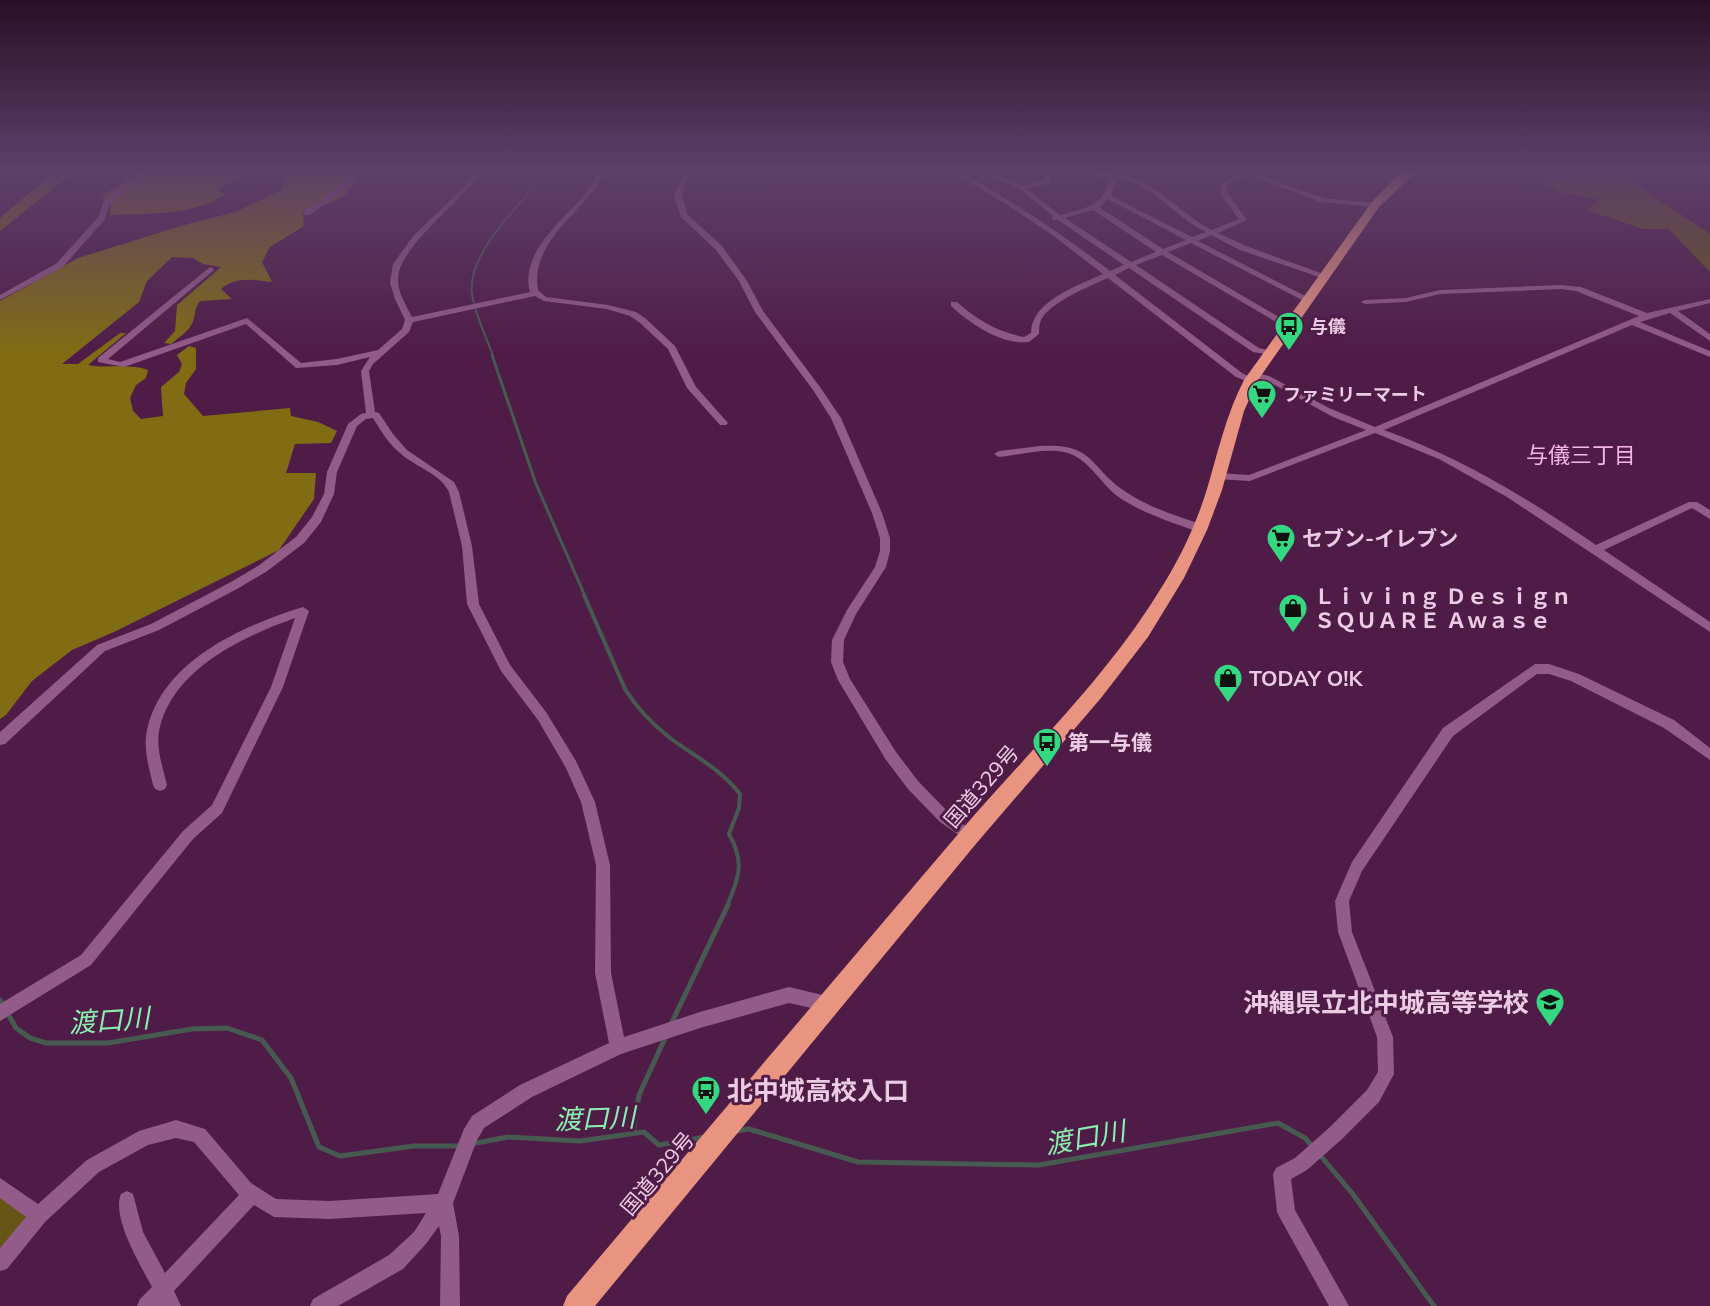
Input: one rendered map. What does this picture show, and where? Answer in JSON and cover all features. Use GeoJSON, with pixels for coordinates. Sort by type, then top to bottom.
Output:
{"type":"FeatureCollection","features":[{"type":"Feature","properties":{"kind":"highway","name":"国道329号"},"geometry":{"type":"LineString","coordinates":[[577,1306],[969,836],[1087,700],[1135,639],[1167,591],[1200,528],[1236,410],[1253,377],[1357,231]]}},
{"type":"Feature","properties":{"kind":"street"},"geometry":{"type":"LineString","coordinates":[[0,298],[60,265],[90,231]]}},
{"type":"Feature","properties":{"kind":"street"},"geometry":{"type":"LineString","coordinates":[[371,414],[365,371],[369,363],[406,330],[409,320],[397,293],[394,276],[396,265],[408,247],[424,231]]}},
{"type":"Feature","properties":{"kind":"street"},"geometry":{"type":"LineString","coordinates":[[553,231],[543,245],[535,266],[532,287],[536,293],[544,299],[608,307],[633,314],[642,320],[672,348],[692,388],[723,423]]}},
{"type":"Feature","properties":{"kind":"street"},"geometry":{"type":"LineString","coordinates":[[701,231],[719,248],[743,281],[759,312],[830,408],[877,513],[885,538],[885,551],[880,567],[838,640],[837,662],[844,680],[891,756],[919,793],[945,818],[969,836]]}},
{"type":"Feature","properties":{"kind":"street"},"geometry":{"type":"LineString","coordinates":[[1052,231],[1111,273],[1239,375],[1267,378],[1317,407],[1441,456],[1505,492],[1710,628]]}},
{"type":"Feature","properties":{"kind":"street"},"geometry":{"type":"LineString","coordinates":[[1081,231],[1256,350],[1269,353]]}},
{"type":"Feature","properties":{"kind":"street"},"geometry":{"type":"LineString","coordinates":[[1128,231],[1279,323],[1288,326]]}},
{"type":"Feature","properties":{"kind":"street"},"geometry":{"type":"LineString","coordinates":[[1175,231],[1306,300]]}},
{"type":"Feature","properties":{"kind":"street"},"geometry":{"type":"LineString","coordinates":[[954,304],[967,316],[994,332],[1026,340],[1035,334],[1035,323],[1041,313],[1068,292],[1211,232],[1273,260],[1325,276]]}},
{"type":"Feature","properties":{"kind":"street"},"geometry":{"type":"LineString","coordinates":[[210,269],[101,360],[121,365],[248,321],[298,366],[337,362],[381,352]]}},
{"type":"Feature","properties":{"kind":"street"},"geometry":{"type":"LineString","coordinates":[[1365,302],[1406,300],[1440,292],[1561,287],[1578,289],[1646,316]]}},
{"type":"Feature","properties":{"kind":"street"},"geometry":{"type":"LineString","coordinates":[[409,320],[536,293]]}},
{"type":"Feature","properties":{"kind":"street"},"geometry":{"type":"LineString","coordinates":[[1217,476],[1250,478],[1373,431],[1646,316],[1710,301]]}},
{"type":"Feature","properties":{"kind":"street"},"geometry":{"type":"LineString","coordinates":[[1670,309],[1710,338]]}},
{"type":"Feature","properties":{"kind":"street"},"geometry":{"type":"LineString","coordinates":[[1633,322],[1710,354]]}},
{"type":"Feature","properties":{"kind":"street"},"geometry":{"type":"LineString","coordinates":[[0,740],[101,648],[155,627],[233,586],[300,540],[317,519],[329,494],[332,472],[353,424],[364,416],[376,415],[389,436],[404,452],[449,482],[454,492],[467,546],[473,604],[505,668],[542,716],[571,765],[588,802],[603,865],[603,973],[618,1047]]}},
{"type":"Feature","properties":{"kind":"street"},"geometry":{"type":"LineString","coordinates":[[999,454],[1055,450],[1078,454],[1122,495],[1169,517],[1200,528]]}},
{"type":"Feature","properties":{"kind":"street"},"geometry":{"type":"LineString","coordinates":[[1594,550],[1693,504],[1710,515]]}},
{"type":"Feature","properties":{"kind":"street"},"geometry":{"type":"LineString","coordinates":[[0,1013],[86,960],[188,835],[216,809],[277,687],[303,611],[253,630],[221,647],[191,670],[173,688],[158,713],[153,731],[152,750],[159,785]]}},
{"type":"Feature","properties":{"kind":"street"},"geometry":{"type":"LineString","coordinates":[[1339,1306],[1286,1212],[1282,1174],[1302,1164],[1336,1133],[1373,1095],[1386,1074],[1385,1037],[1345,932],[1342,902],[1357,867],[1448,732],[1534,669],[1549,669],[1575,677],[1669,724],[1710,755]]}},
{"type":"Feature","properties":{"kind":"street"},"geometry":{"type":"LineString","coordinates":[[320,1306],[396,1262],[420,1238],[444,1203],[470,1135],[478,1122],[526,1091],[618,1047],[700,1020],[789,995],[829,1004]]}},
{"type":"Feature","properties":{"kind":"street"},"geometry":{"type":"LineString","coordinates":[[0,1262],[39,1216],[93,1166],[145,1137],[176,1129],[199,1136],[244,1189],[274,1208],[329,1210],[444,1203]]}},
{"type":"Feature","properties":{"kind":"street"},"geometry":{"type":"LineString","coordinates":[[0,1187],[39,1216]]}},
{"type":"Feature","properties":{"kind":"street"},"geometry":{"type":"LineString","coordinates":[[147,1306],[167,1298],[252,1194]]}},
{"type":"Feature","properties":{"kind":"street"},"geometry":{"type":"LineString","coordinates":[[127,1200],[134,1234],[167,1298]]}},
{"type":"Feature","properties":{"kind":"street"},"geometry":{"type":"LineString","coordinates":[[444,1203],[450,1236],[450,1306]]}},
{"type":"Feature","properties":{"kind":"shaded area"},"geometry":{"type":"Polygon","coordinates":[[[165,231],[296,231],[270,247],[262,262],[272,282],[245,280],[233,282],[221,289],[232,299],[200,301],[189,328],[171,344],[164,343],[175,331],[177,305],[221,267],[203,264],[193,258],[172,257],[147,281],[139,302],[62,364],[78,364],[120,333],[126,333],[88,365],[134,367],[148,370],[146,378],[136,385],[130,398],[133,411],[141,419],[163,416],[161,387],[179,372],[182,364],[177,355],[189,346],[196,348],[196,369],[186,383],[184,394],[203,416],[290,408],[291,416],[318,422],[337,431],[331,443],[295,444],[286,473],[316,473],[314,499],[279,550],[114,632],[72,650],[32,681],[6,715],[0,719],[0,301],[78,258],[165,231]]]}},
{"type":"Feature","properties":{"kind":"shaded area"},"geometry":{"type":"Polygon","coordinates":[[[1671,231],[1705,231],[1710,234],[1710,272],[1671,231]]]}},
{"type":"Feature","properties":{"kind":"shaded area"},"geometry":{"type":"Polygon","coordinates":[[[0,1187],[39,1216],[0,1262],[0,1187]]]}},
{"type":"Feature","properties":{"kind":"waterway"},"geometry":{"type":"LineString","coordinates":[[493,356],[478,318],[472,294],[473,278],[478,261],[497,231]]}},
{"type":"Feature","properties":{"kind":"waterway"},"geometry":{"type":"LineString","coordinates":[[492,355],[536,484],[585,596]]}},
{"type":"Feature","properties":{"kind":"waterway"},"geometry":{"type":"LineString","coordinates":[[584,595],[625,689],[635,703],[663,733],[716,770],[740,794],[739,808],[729,834],[739,862],[735,887],[727,906]]}},
{"type":"Feature","properties":{"kind":"waterway"},"geometry":{"type":"LineString","coordinates":[[671,1024],[728,905]]}},
{"type":"Feature","properties":{"kind":"waterway","name":"渡口川"},"geometry":{"type":"LineString","coordinates":[[0,1000],[16,1028],[30,1038],[46,1043],[108,1043],[192,1029],[227,1028],[262,1040],[291,1078],[319,1147],[340,1156],[414,1146],[460,1146]]}},
{"type":"Feature","properties":{"kind":"waterway"},"geometry":{"type":"LineString","coordinates":[[633,1133],[639,1095],[666,1036]]}},
{"type":"Feature","properties":{"kind":"waterway","name":"渡口川"},"geometry":{"type":"LineString","coordinates":[[736,1131],[749,1129],[858,1162],[1039,1165],[1278,1123],[1305,1138],[1312,1146]]}},
{"type":"Feature","properties":{"kind":"waterway","name":"渡口川"},"geometry":{"type":"LineString","coordinates":[[471,1144],[508,1137],[580,1141],[644,1132],[659,1145],[705,1137]]}},
{"type":"Feature","properties":{"kind":"waterway","name":"渡口川"},"geometry":{"type":"LineString","coordinates":[[1319,1154],[1352,1193],[1434,1306]]}},
{"type":"Feature","properties":{"kind":"place","name":"与儀"},"geometry":{"type":"Point","coordinates":[1289,352]}},
{"type":"Feature","properties":{"kind":"place","name":"ファミリーマート"},"geometry":{"type":"Point","coordinates":[1262,420]}},
{"type":"Feature","properties":{"kind":"place","name":"セブン-イレブン"},"geometry":{"type":"Point","coordinates":[1281,564]}},
{"type":"Feature","properties":{"kind":"place","name":"Ｌｉｖｉｎｇ Ｄｅｓｉｇｎ ＳＱＵＡＲＥ Ａｗａｓｅ"},"geometry":{"type":"Point","coordinates":[1293,634]}},
{"type":"Feature","properties":{"kind":"place","name":"TODAY O!K"},"geometry":{"type":"Point","coordinates":[1228,704]}},
{"type":"Feature","properties":{"kind":"place","name":"第一与儀"},"geometry":{"type":"Point","coordinates":[1047,768]}},
{"type":"Feature","properties":{"kind":"place","name":"沖縄県立北中城高等学校"},"geometry":{"type":"Point","coordinates":[1550,1028]}},
{"type":"Feature","properties":{"kind":"place","name":"北中城高校入口"},"geometry":{"type":"Point","coordinates":[706,1116]}},
{"type":"Feature","properties":{"kind":"district","name":"与儀三丁目"},"geometry":{"type":"Point","coordinates":[1581,455]}}]}
